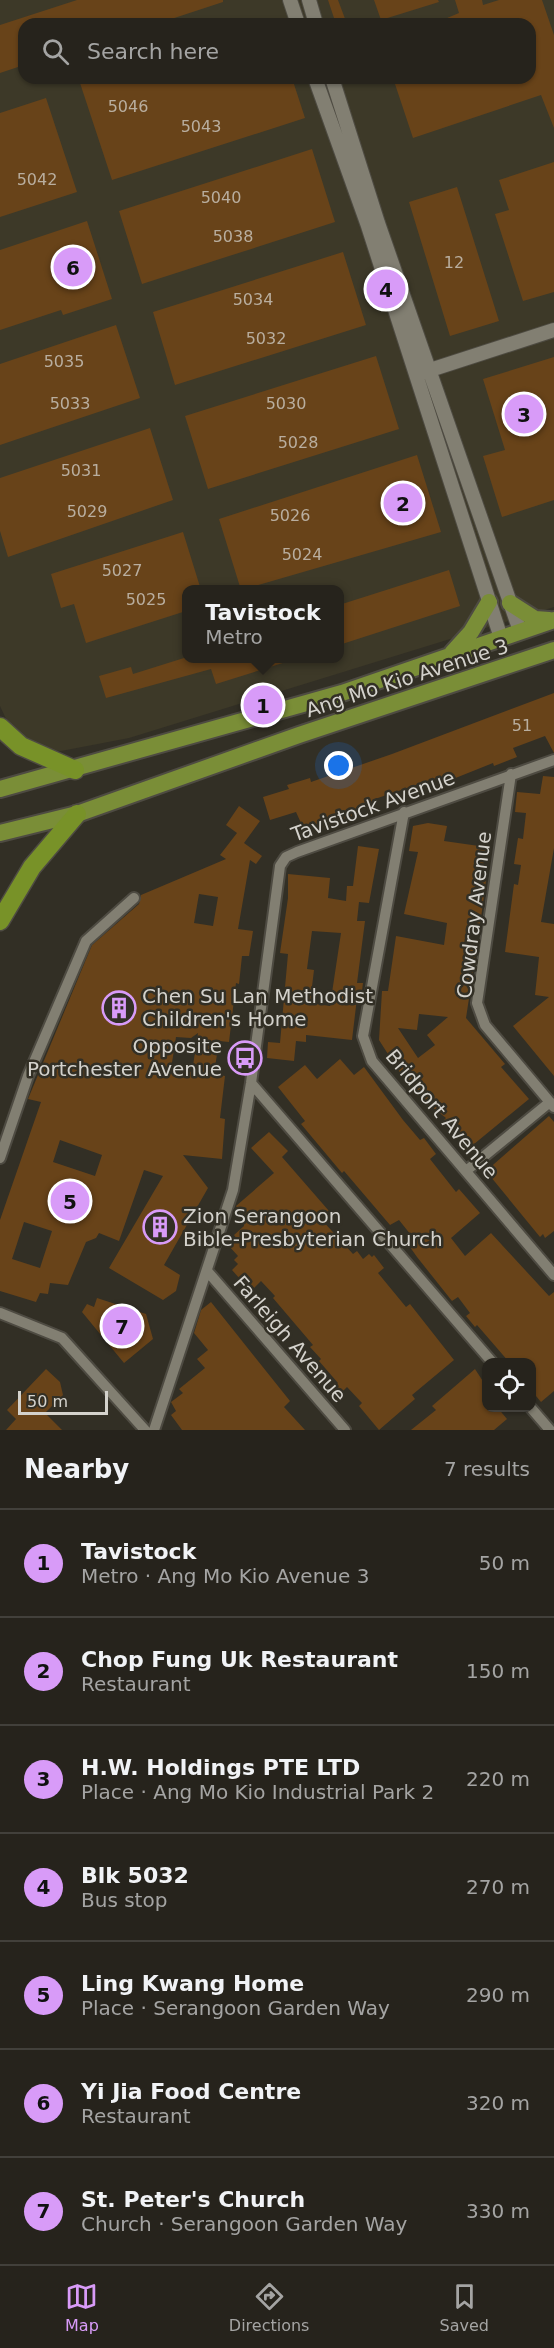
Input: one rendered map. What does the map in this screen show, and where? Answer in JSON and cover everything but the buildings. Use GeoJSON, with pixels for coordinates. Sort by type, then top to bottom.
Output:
{"type":"FeatureCollection","features":[{"type":"Feature","properties":{"kind":"highway"},"geometry":{"type":"LineString","coordinates":[[452,654],[471,632],[489,602]]}},
{"type":"Feature","properties":{"kind":"highway"},"geometry":{"type":"LineString","coordinates":[[510,603],[535,619],[553,620]]}},
{"type":"Feature","properties":{"kind":"highway","name":"Ang Mo Kio Avenue 3"},"geometry":{"type":"LineString","coordinates":[[0,789],[75,770],[342,693],[553,620]]}},
{"type":"Feature","properties":{"kind":"highway","name":"Ang Mo Kio Avenue 3"},"geometry":{"type":"LineString","coordinates":[[0,833],[77,814],[299,735],[554,650]]}},
{"type":"Feature","properties":{"kind":"highway"},"geometry":{"type":"LineString","coordinates":[[0,727],[5,734],[26,749],[75,770]]}},
{"type":"Feature","properties":{"kind":"highway"},"geometry":{"type":"LineString","coordinates":[[0,921],[32,867],[77,814]]}},
{"type":"Feature","properties":{"kind":"street"},"geometry":{"type":"LineString","coordinates":[[290,0],[296,18]]}},
{"type":"Feature","properties":{"kind":"street"},"geometry":{"type":"LineString","coordinates":[[309,0],[314,18]]}},
{"type":"Feature","properties":{"kind":"street"},"geometry":{"type":"LineString","coordinates":[[317,84],[368,226],[501,638]]}},
{"type":"Feature","properties":{"kind":"street"},"geometry":{"type":"LineString","coordinates":[[334,84],[378,223],[520,631]]}},
{"type":"Feature","properties":{"kind":"street"},"geometry":{"type":"LineString","coordinates":[[416,375],[554,330]]}},
{"type":"Feature","properties":{"kind":"street","name":"Tavistock Avenue"},"geometry":{"type":"LineString","coordinates":[[154,1430],[208,1272],[233,1190],[251,1083],[280,866],[286,857],[297,852],[554,760]]}},
{"type":"Feature","properties":{"kind":"street","name":"Cowdray Avenue"},"geometry":{"type":"LineString","coordinates":[[511,774],[477,1003],[485,1025],[552,1104]]}},
{"type":"Feature","properties":{"kind":"street","name":"Bridport Avenue"},"geometry":{"type":"LineString","coordinates":[[404,812],[363,1036],[372,1061],[554,1275]]}},
{"type":"Feature","properties":{"kind":"street"},"geometry":{"type":"LineString","coordinates":[[0,1158],[28,1076],[86,941],[134,898]]}},
{"type":"Feature","properties":{"kind":"street"},"geometry":{"type":"LineString","coordinates":[[251,1083],[489,1358]]}},
{"type":"Feature","properties":{"kind":"street"},"geometry":{"type":"LineString","coordinates":[[466,1171],[552,1104]]}},
{"type":"Feature","properties":{"kind":"street","name":"Farleigh Avenue"},"geometry":{"type":"LineString","coordinates":[[208,1272],[345,1430]]}},
{"type":"Feature","properties":{"kind":"street"},"geometry":{"type":"LineString","coordinates":[[0,1313],[62,1338],[145,1430]]}},
{"type":"Feature","properties":{"kind":"street"},"geometry":{"type":"LineString","coordinates":[[535,1412],[550,1430]]}},
{"type":"Feature","properties":{"kind":"shaded area"},"geometry":{"type":"Polygon","coordinates":[[[0,0],[554,0],[554,607],[129,738],[61,751],[36,749],[8,723],[0,706],[0,0]]]}},
{"type":"Feature","properties":{"kind":"place","name":"Yi Jia Food Centre"},"geometry":{"type":"Point","coordinates":[73,267]}},
{"type":"Feature","properties":{"kind":"place","name":"Blk 5032"},"geometry":{"type":"Point","coordinates":[386,289]}},
{"type":"Feature","properties":{"kind":"place","name":"H.W. Holdings PTE LTD"},"geometry":{"type":"Point","coordinates":[524,414]}},
{"type":"Feature","properties":{"kind":"place","name":"Chop Fung Uk Restaurant"},"geometry":{"type":"Point","coordinates":[403,503]}},
{"type":"Feature","properties":{"kind":"place","name":"Tavistock"},"geometry":{"type":"Point","coordinates":[263,705]}},
{"type":"Feature","properties":{"kind":"place","name":"Chen Su Lan Methodist Children's Home"},"geometry":{"type":"Point","coordinates":[119,1008]}},
{"type":"Feature","properties":{"kind":"place","name":"Opposite Portchester Avenue"},"geometry":{"type":"Point","coordinates":[245,1058]}},
{"type":"Feature","properties":{"kind":"place","name":"Ling Kwang Home"},"geometry":{"type":"Point","coordinates":[70,1201]}},
{"type":"Feature","properties":{"kind":"place","name":"Zion Serangoon Bible-Presbyterian Church"},"geometry":{"type":"Point","coordinates":[160,1227]}},
{"type":"Feature","properties":{"kind":"place","name":"St. Peter's Church"},"geometry":{"type":"Point","coordinates":[122,1326]}}]}
